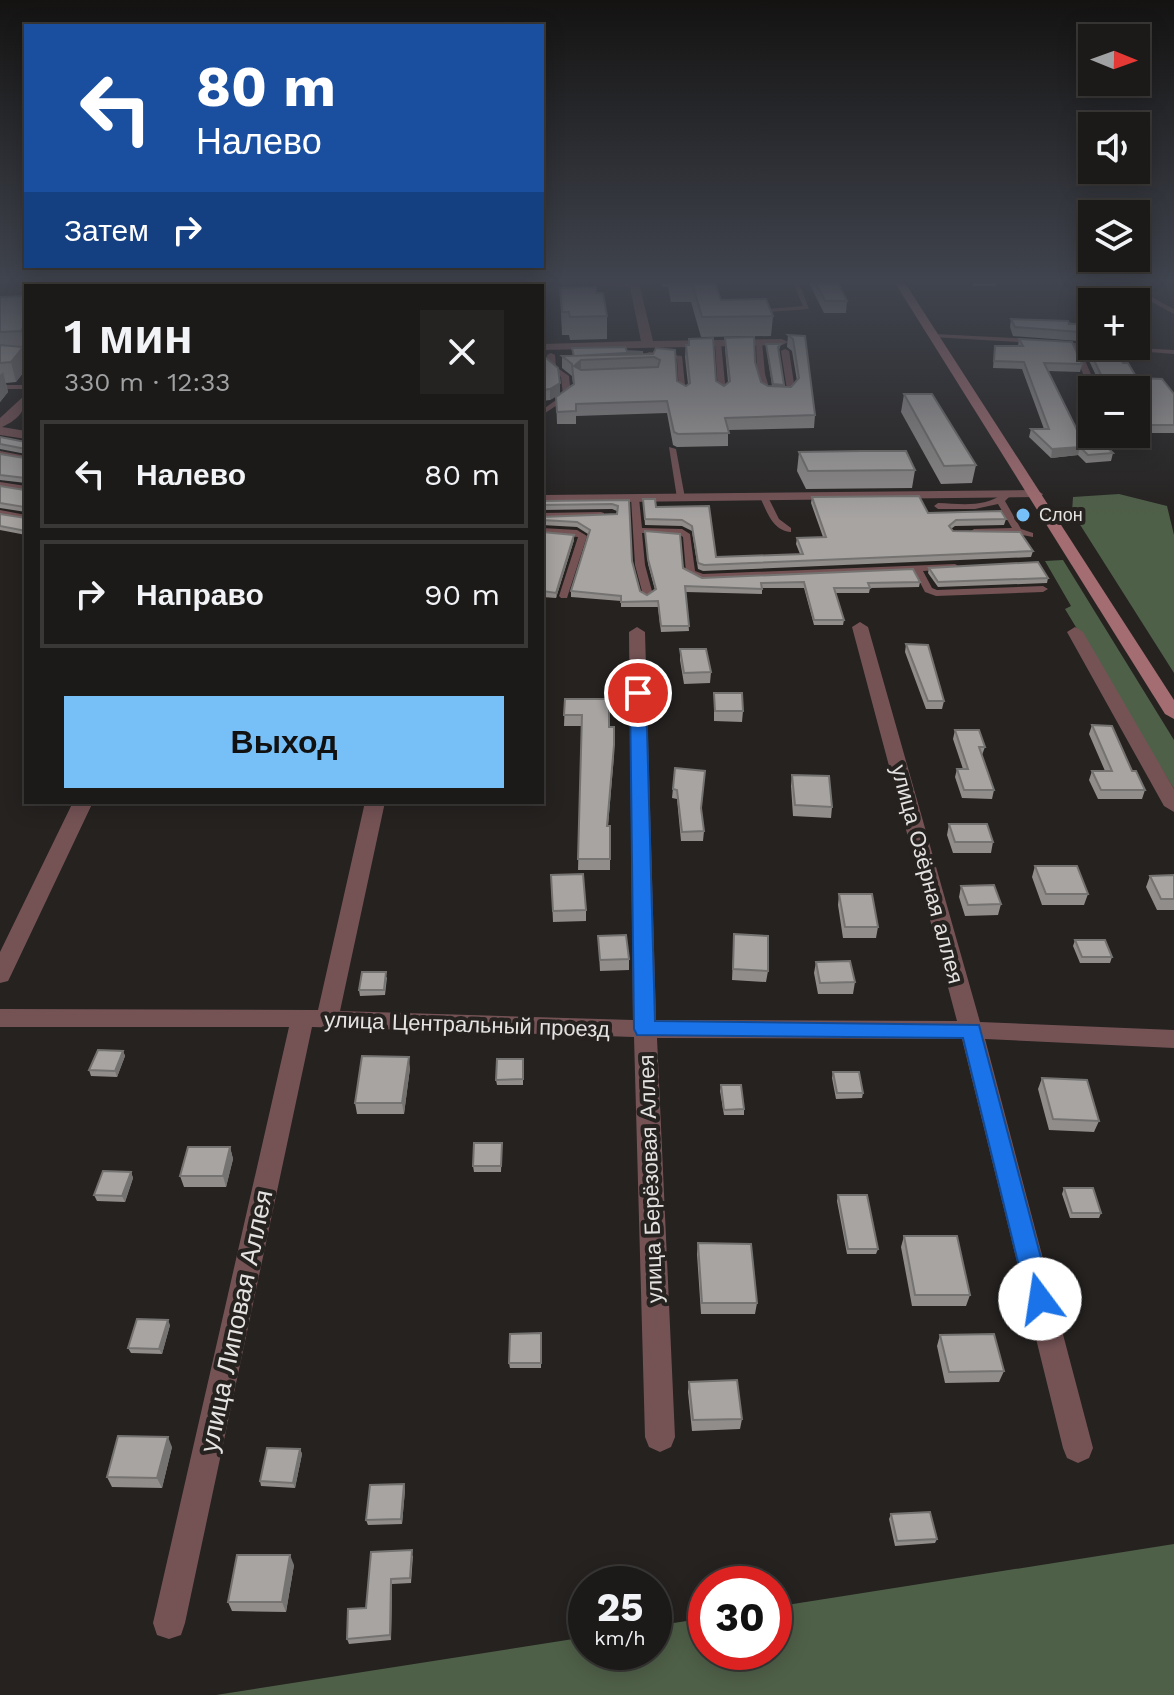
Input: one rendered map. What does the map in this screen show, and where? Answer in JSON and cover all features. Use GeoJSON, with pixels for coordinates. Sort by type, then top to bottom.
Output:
{"type":"FeatureCollection","features":[{"type":"Feature","properties":{"kind":"main road"},"geometry":{"type":"LineString","coordinates":[[951,362],[1174,714]]}},
{"type":"Feature","properties":{"kind":"street"},"geometry":{"type":"LineString","coordinates":[[0,424],[16,412],[24,401]]}},
{"type":"Feature","properties":{"kind":"street"},"geometry":{"type":"LineString","coordinates":[[0,431],[24,435]]}},
{"type":"Feature","properties":{"kind":"street"},"geometry":{"type":"LineString","coordinates":[[544,499],[1004,498],[1036,494]]}},
{"type":"Feature","properties":{"kind":"street","name":"улица Озёрная аллея"},"geometry":{"type":"LineString","coordinates":[[860,627],[971,1030],[1078,1448]]}},
{"type":"Feature","properties":{"kind":"street","name":"улица Берёзовая Аллея"},"geometry":{"type":"LineString","coordinates":[[637,632],[645,1029],[660,1437]]}},
{"type":"Feature","properties":{"kind":"street"},"geometry":{"type":"LineString","coordinates":[[1075,632],[1174,806]]}},
{"type":"Feature","properties":{"kind":"street"},"geometry":{"type":"LineString","coordinates":[[0,975],[82,804]]}},
{"type":"Feature","properties":{"kind":"street","name":"улица Липовая Аллея"},"geometry":{"type":"LineString","coordinates":[[169,1623],[315,1019],[374,804]]}},
{"type":"Feature","properties":{"kind":"street","name":"улица Центральный проезд"},"geometry":{"type":"LineString","coordinates":[[0,1018],[315,1019],[645,1029],[971,1030],[1174,1039]]}},
{"type":"Feature","properties":{"kind":"lane"},"geometry":{"type":"LineString","coordinates":[[544,412],[567,396],[565,376],[552,368],[550,362]]}},
{"type":"Feature","properties":{"kind":"lane"},"geometry":{"type":"LineString","coordinates":[[680,362],[683,393]]}},
{"type":"Feature","properties":{"kind":"lane"},"geometry":{"type":"LineString","coordinates":[[720,362],[722,393]]}},
{"type":"Feature","properties":{"kind":"lane"},"geometry":{"type":"LineString","coordinates":[[760,362],[767,393],[787,394],[791,390],[787,362]]}},
{"type":"Feature","properties":{"kind":"lane"},"geometry":{"type":"LineString","coordinates":[[0,387],[24,387]]}},
{"type":"Feature","properties":{"kind":"lane"},"geometry":{"type":"LineString","coordinates":[[672,449],[681,498]]}},
{"type":"Feature","properties":{"kind":"lane"},"geometry":{"type":"LineString","coordinates":[[0,453],[24,458]]}},
{"type":"Feature","properties":{"kind":"lane"},"geometry":{"type":"LineString","coordinates":[[0,485],[24,489]]}},
{"type":"Feature","properties":{"kind":"lane"},"geometry":{"type":"LineString","coordinates":[[764,497],[775,520],[788,530]]}},
{"type":"Feature","properties":{"kind":"lane"},"geometry":{"type":"LineString","coordinates":[[635,498],[640,565],[648,595]]}},
{"type":"Feature","properties":{"kind":"lane"},"geometry":{"type":"LineString","coordinates":[[938,506],[988,505],[1004,498],[1018,531]]}},
{"type":"Feature","properties":{"kind":"lane"},"geometry":{"type":"LineString","coordinates":[[0,513],[24,518]]}},
{"type":"Feature","properties":{"kind":"lane"},"geometry":{"type":"LineString","coordinates":[[544,516],[612,515]]}},
{"type":"Feature","properties":{"kind":"lane"},"geometry":{"type":"LineString","coordinates":[[637,530],[682,532],[687,536],[691,573],[702,577],[960,566]]}},
{"type":"Feature","properties":{"kind":"lane"},"geometry":{"type":"LineString","coordinates":[[544,531],[583,536],[564,596]]}},
{"type":"Feature","properties":{"kind":"lane"},"geometry":{"type":"LineString","coordinates":[[955,532],[1018,531],[1030,535]]}},
{"type":"Feature","properties":{"kind":"lane"},"geometry":{"type":"LineString","coordinates":[[917,568],[928,590],[936,593],[1043,589]]}},
{"type":"Feature","properties":{"kind":"green space"},"geometry":{"type":"Polygon","coordinates":[[[1119,494],[1167,506],[1174,535],[1174,673],[1072,512],[1073,497],[1119,494]]]}},
{"type":"Feature","properties":{"kind":"green space"},"geometry":{"type":"Polygon","coordinates":[[[1063,560],[1174,740],[1174,789],[1065,609],[1071,606],[1045,561],[1063,560]]]}},
{"type":"Feature","properties":{"kind":"green space"},"geometry":{"type":"Polygon","coordinates":[[[1174,1544],[1174,1695],[216,1695],[568,1640],[568,1670],[672,1670],[672,1623],[688,1621],[688,1670],[792,1670],[792,1604],[1174,1544]]]}},
{"type":"Feature","properties":{"kind":"building"},"geometry":{"type":"Polygon","coordinates":[[[544,362],[551,362],[558,368],[560,383],[544,390],[544,362]]]}},
{"type":"Feature","properties":{"kind":"building"},"geometry":{"type":"Polygon","coordinates":[[[570,362],[579,362],[574,366],[581,370],[658,367],[659,362],[676,362],[677,381],[686,386],[690,383],[688,362],[715,362],[716,381],[724,386],[730,381],[728,362],[755,362],[761,382],[768,386],[791,387],[799,378],[797,362],[808,362],[815,415],[725,418],[729,433],[674,432],[667,401],[576,404],[576,411],[557,412],[556,397],[574,384],[570,362]]]}},
{"type":"Feature","properties":{"kind":"building"},"geometry":{"type":"Polygon","coordinates":[[[769,362],[780,362],[784,385],[773,384],[769,362]]]}},
{"type":"Feature","properties":{"kind":"building"},"geometry":{"type":"Polygon","coordinates":[[[1024,362],[1081,362],[1044,363],[1078,430],[1078,447],[1052,449],[1031,429],[1049,429],[1024,362]]]}},
{"type":"Feature","properties":{"kind":"building"},"geometry":{"type":"Polygon","coordinates":[[[1095,362],[1123,362],[1128,363],[1136,376],[1102,376],[1095,362]]]}},
{"type":"Feature","properties":{"kind":"building"},"geometry":{"type":"Polygon","coordinates":[[[1150,379],[1162,379],[1174,394],[1174,425],[1150,425],[1150,379]]]}},
{"type":"Feature","properties":{"kind":"building"},"geometry":{"type":"Polygon","coordinates":[[[904,394],[932,394],[976,465],[944,466],[904,394]]]}},
{"type":"Feature","properties":{"kind":"building"},"geometry":{"type":"Polygon","coordinates":[[[0,437],[24,442],[24,449],[0,444],[0,437]]]}},
{"type":"Feature","properties":{"kind":"building"},"geometry":{"type":"Polygon","coordinates":[[[1081,448],[1108,448],[1113,453],[1088,455],[1081,448]]]}},
{"type":"Feature","properties":{"kind":"building"},"geometry":{"type":"Polygon","coordinates":[[[906,451],[915,470],[808,471],[799,452],[906,451]]]}},
{"type":"Feature","properties":{"kind":"building"},"geometry":{"type":"Polygon","coordinates":[[[0,454],[24,458],[24,478],[0,475],[0,454]]]}},
{"type":"Feature","properties":{"kind":"building"},"geometry":{"type":"Polygon","coordinates":[[[0,486],[24,490],[24,507],[0,503],[0,486]]]}},
{"type":"Feature","properties":{"kind":"building"},"geometry":{"type":"Polygon","coordinates":[[[919,496],[928,513],[1001,511],[1006,519],[956,520],[949,526],[953,531],[1020,532],[1033,551],[704,565],[698,563],[692,526],[682,520],[645,519],[643,499],[655,499],[656,507],[709,506],[716,557],[803,554],[797,538],[826,537],[812,497],[919,496]]]}},
{"type":"Feature","properties":{"kind":"building"},"geometry":{"type":"Polygon","coordinates":[[[629,500],[632,561],[640,591],[647,595],[656,589],[645,531],[680,534],[683,568],[702,578],[913,569],[920,582],[868,583],[870,588],[834,588],[844,620],[814,620],[804,582],[761,583],[762,589],[685,586],[689,626],[661,626],[658,601],[621,602],[621,596],[571,591],[590,530],[577,522],[544,520],[544,517],[617,514],[618,506],[544,505],[544,501],[629,500]]]}},
{"type":"Feature","properties":{"kind":"building"},"geometry":{"type":"Polygon","coordinates":[[[0,514],[24,518],[24,531],[0,526],[0,514]]]}},
{"type":"Feature","properties":{"kind":"building"},"geometry":{"type":"Polygon","coordinates":[[[544,532],[574,535],[556,593],[544,591],[544,532]]]}},
{"type":"Feature","properties":{"kind":"building"},"geometry":{"type":"Polygon","coordinates":[[[1038,562],[1048,578],[938,582],[929,568],[1038,562]]]}},
{"type":"Feature","properties":{"kind":"building"},"geometry":{"type":"Polygon","coordinates":[[[906,644],[928,645],[944,701],[928,701],[906,644]]]}},
{"type":"Feature","properties":{"kind":"building"},"geometry":{"type":"Polygon","coordinates":[[[680,649],[706,649],[711,672],[684,673],[680,649]]]}},
{"type":"Feature","properties":{"kind":"building"},"geometry":{"type":"Polygon","coordinates":[[[714,693],[742,693],[743,711],[715,711],[714,693]]]}},
{"type":"Feature","properties":{"kind":"building"},"geometry":{"type":"Polygon","coordinates":[[[565,699],[609,699],[609,727],[614,727],[607,826],[610,826],[610,859],[578,859],[582,715],[564,715],[565,699]]]}},
{"type":"Feature","properties":{"kind":"building"},"geometry":{"type":"Polygon","coordinates":[[[1092,725],[1112,726],[1132,771],[1136,771],[1145,790],[1101,790],[1092,771],[1112,771],[1092,725]]]}},
{"type":"Feature","properties":{"kind":"building"},"geometry":{"type":"Polygon","coordinates":[[[955,730],[979,730],[985,747],[979,747],[994,790],[964,790],[957,769],[968,769],[955,730]]]}},
{"type":"Feature","properties":{"kind":"building"},"geometry":{"type":"Polygon","coordinates":[[[675,768],[705,771],[701,808],[704,831],[682,832],[677,790],[673,789],[675,768]]]}},
{"type":"Feature","properties":{"kind":"building"},"geometry":{"type":"Polygon","coordinates":[[[792,775],[829,776],[832,807],[795,805],[792,775]]]}},
{"type":"Feature","properties":{"kind":"building"},"geometry":{"type":"Polygon","coordinates":[[[949,824],[987,824],[993,842],[955,842],[949,824]]]}},
{"type":"Feature","properties":{"kind":"building"},"geometry":{"type":"Polygon","coordinates":[[[1035,866],[1077,866],[1088,894],[1046,894],[1035,866]]]}},
{"type":"Feature","properties":{"kind":"building"},"geometry":{"type":"Polygon","coordinates":[[[583,874],[586,910],[553,911],[551,875],[583,874]]]}},
{"type":"Feature","properties":{"kind":"building"},"geometry":{"type":"Polygon","coordinates":[[[1174,875],[1174,899],[1161,899],[1150,876],[1174,875]]]}},
{"type":"Feature","properties":{"kind":"building"},"geometry":{"type":"Polygon","coordinates":[[[994,885],[1001,904],[968,905],[961,886],[994,885]]]}},
{"type":"Feature","properties":{"kind":"building"},"geometry":{"type":"Polygon","coordinates":[[[839,894],[872,894],[878,927],[845,927],[839,894]]]}},
{"type":"Feature","properties":{"kind":"building"},"geometry":{"type":"Polygon","coordinates":[[[734,934],[768,936],[768,971],[733,969],[734,934]]]}},
{"type":"Feature","properties":{"kind":"building"},"geometry":{"type":"Polygon","coordinates":[[[626,935],[629,959],[600,960],[598,936],[626,935]]]}},
{"type":"Feature","properties":{"kind":"building"},"geometry":{"type":"Polygon","coordinates":[[[1075,940],[1105,940],[1112,957],[1082,957],[1075,940]]]}},
{"type":"Feature","properties":{"kind":"building"},"geometry":{"type":"Polygon","coordinates":[[[850,961],[855,982],[820,983],[816,962],[850,961]]]}},
{"type":"Feature","properties":{"kind":"building"},"geometry":{"type":"Polygon","coordinates":[[[362,972],[386,972],[384,990],[359,990],[362,972]]]}},
{"type":"Feature","properties":{"kind":"building"},"geometry":{"type":"Polygon","coordinates":[[[98,1050],[123,1051],[115,1071],[89,1070],[98,1050]]]}},
{"type":"Feature","properties":{"kind":"building"},"geometry":{"type":"Polygon","coordinates":[[[362,1056],[409,1057],[402,1103],[355,1103],[362,1056]]]}},
{"type":"Feature","properties":{"kind":"building"},"geometry":{"type":"Polygon","coordinates":[[[497,1059],[523,1059],[523,1079],[496,1080],[497,1059]]]}},
{"type":"Feature","properties":{"kind":"building"},"geometry":{"type":"Polygon","coordinates":[[[833,1072],[859,1072],[863,1093],[837,1093],[833,1072]]]}},
{"type":"Feature","properties":{"kind":"building"},"geometry":{"type":"Polygon","coordinates":[[[1042,1078],[1087,1080],[1099,1121],[1053,1119],[1042,1078]]]}},
{"type":"Feature","properties":{"kind":"building"},"geometry":{"type":"Polygon","coordinates":[[[721,1085],[741,1085],[744,1109],[724,1110],[721,1085]]]}},
{"type":"Feature","properties":{"kind":"building"},"geometry":{"type":"Polygon","coordinates":[[[474,1143],[502,1143],[501,1166],[473,1166],[474,1143]]]}},
{"type":"Feature","properties":{"kind":"building"},"geometry":{"type":"Polygon","coordinates":[[[188,1147],[230,1147],[223,1176],[180,1176],[188,1147]]]}},
{"type":"Feature","properties":{"kind":"building"},"geometry":{"type":"Polygon","coordinates":[[[103,1171],[131,1172],[122,1196],[94,1195],[103,1171]]]}},
{"type":"Feature","properties":{"kind":"building"},"geometry":{"type":"Polygon","coordinates":[[[1064,1188],[1093,1188],[1101,1213],[1072,1213],[1064,1188]]]}},
{"type":"Feature","properties":{"kind":"building"},"geometry":{"type":"Polygon","coordinates":[[[838,1195],[867,1195],[878,1249],[848,1249],[838,1195]]]}},
{"type":"Feature","properties":{"kind":"building"},"geometry":{"type":"Polygon","coordinates":[[[904,1236],[957,1236],[970,1295],[915,1295],[904,1236]]]}},
{"type":"Feature","properties":{"kind":"building"},"geometry":{"type":"Polygon","coordinates":[[[698,1243],[751,1244],[757,1303],[702,1303],[698,1243]]]}},
{"type":"Feature","properties":{"kind":"building"},"geometry":{"type":"Polygon","coordinates":[[[137,1319],[168,1320],[159,1349],[128,1348],[137,1319]]]}},
{"type":"Feature","properties":{"kind":"building"},"geometry":{"type":"Polygon","coordinates":[[[541,1333],[541,1363],[509,1363],[510,1334],[541,1333]]]}},
{"type":"Feature","properties":{"kind":"building"},"geometry":{"type":"Polygon","coordinates":[[[994,1334],[1004,1371],[949,1372],[940,1335],[994,1334]]]}},
{"type":"Feature","properties":{"kind":"building"},"geometry":{"type":"Polygon","coordinates":[[[737,1380],[742,1419],[693,1420],[689,1382],[737,1380]]]}},
{"type":"Feature","properties":{"kind":"building"},"geometry":{"type":"Polygon","coordinates":[[[118,1436],[168,1437],[157,1478],[107,1477],[118,1436]]]}},
{"type":"Feature","properties":{"kind":"building"},"geometry":{"type":"Polygon","coordinates":[[[267,1448],[300,1449],[293,1483],[260,1481],[267,1448]]]}},
{"type":"Feature","properties":{"kind":"building"},"geometry":{"type":"Polygon","coordinates":[[[404,1484],[401,1519],[366,1520],[370,1485],[404,1484]]]}},
{"type":"Feature","properties":{"kind":"building"},"geometry":{"type":"Polygon","coordinates":[[[930,1512],[937,1539],[897,1541],[891,1514],[930,1512]]]}},
{"type":"Feature","properties":{"kind":"building"},"geometry":{"type":"Polygon","coordinates":[[[412,1550],[410,1578],[391,1579],[390,1635],[347,1639],[348,1609],[366,1608],[371,1552],[412,1550]]]}},
{"type":"Feature","properties":{"kind":"building"},"geometry":{"type":"Polygon","coordinates":[[[237,1555],[290,1555],[282,1602],[228,1602],[237,1555]]]}},
{"type":"Feature","properties":{"kind":"place","name":"Слон"},"geometry":{"type":"Point","coordinates":[1023,515]}},
{"type":"Feature","properties":{"kind":"route"},"geometry":{"type":"LineString","coordinates":[[638,693],[645,1029],[971,1030],[1040,1299]]}}]}
